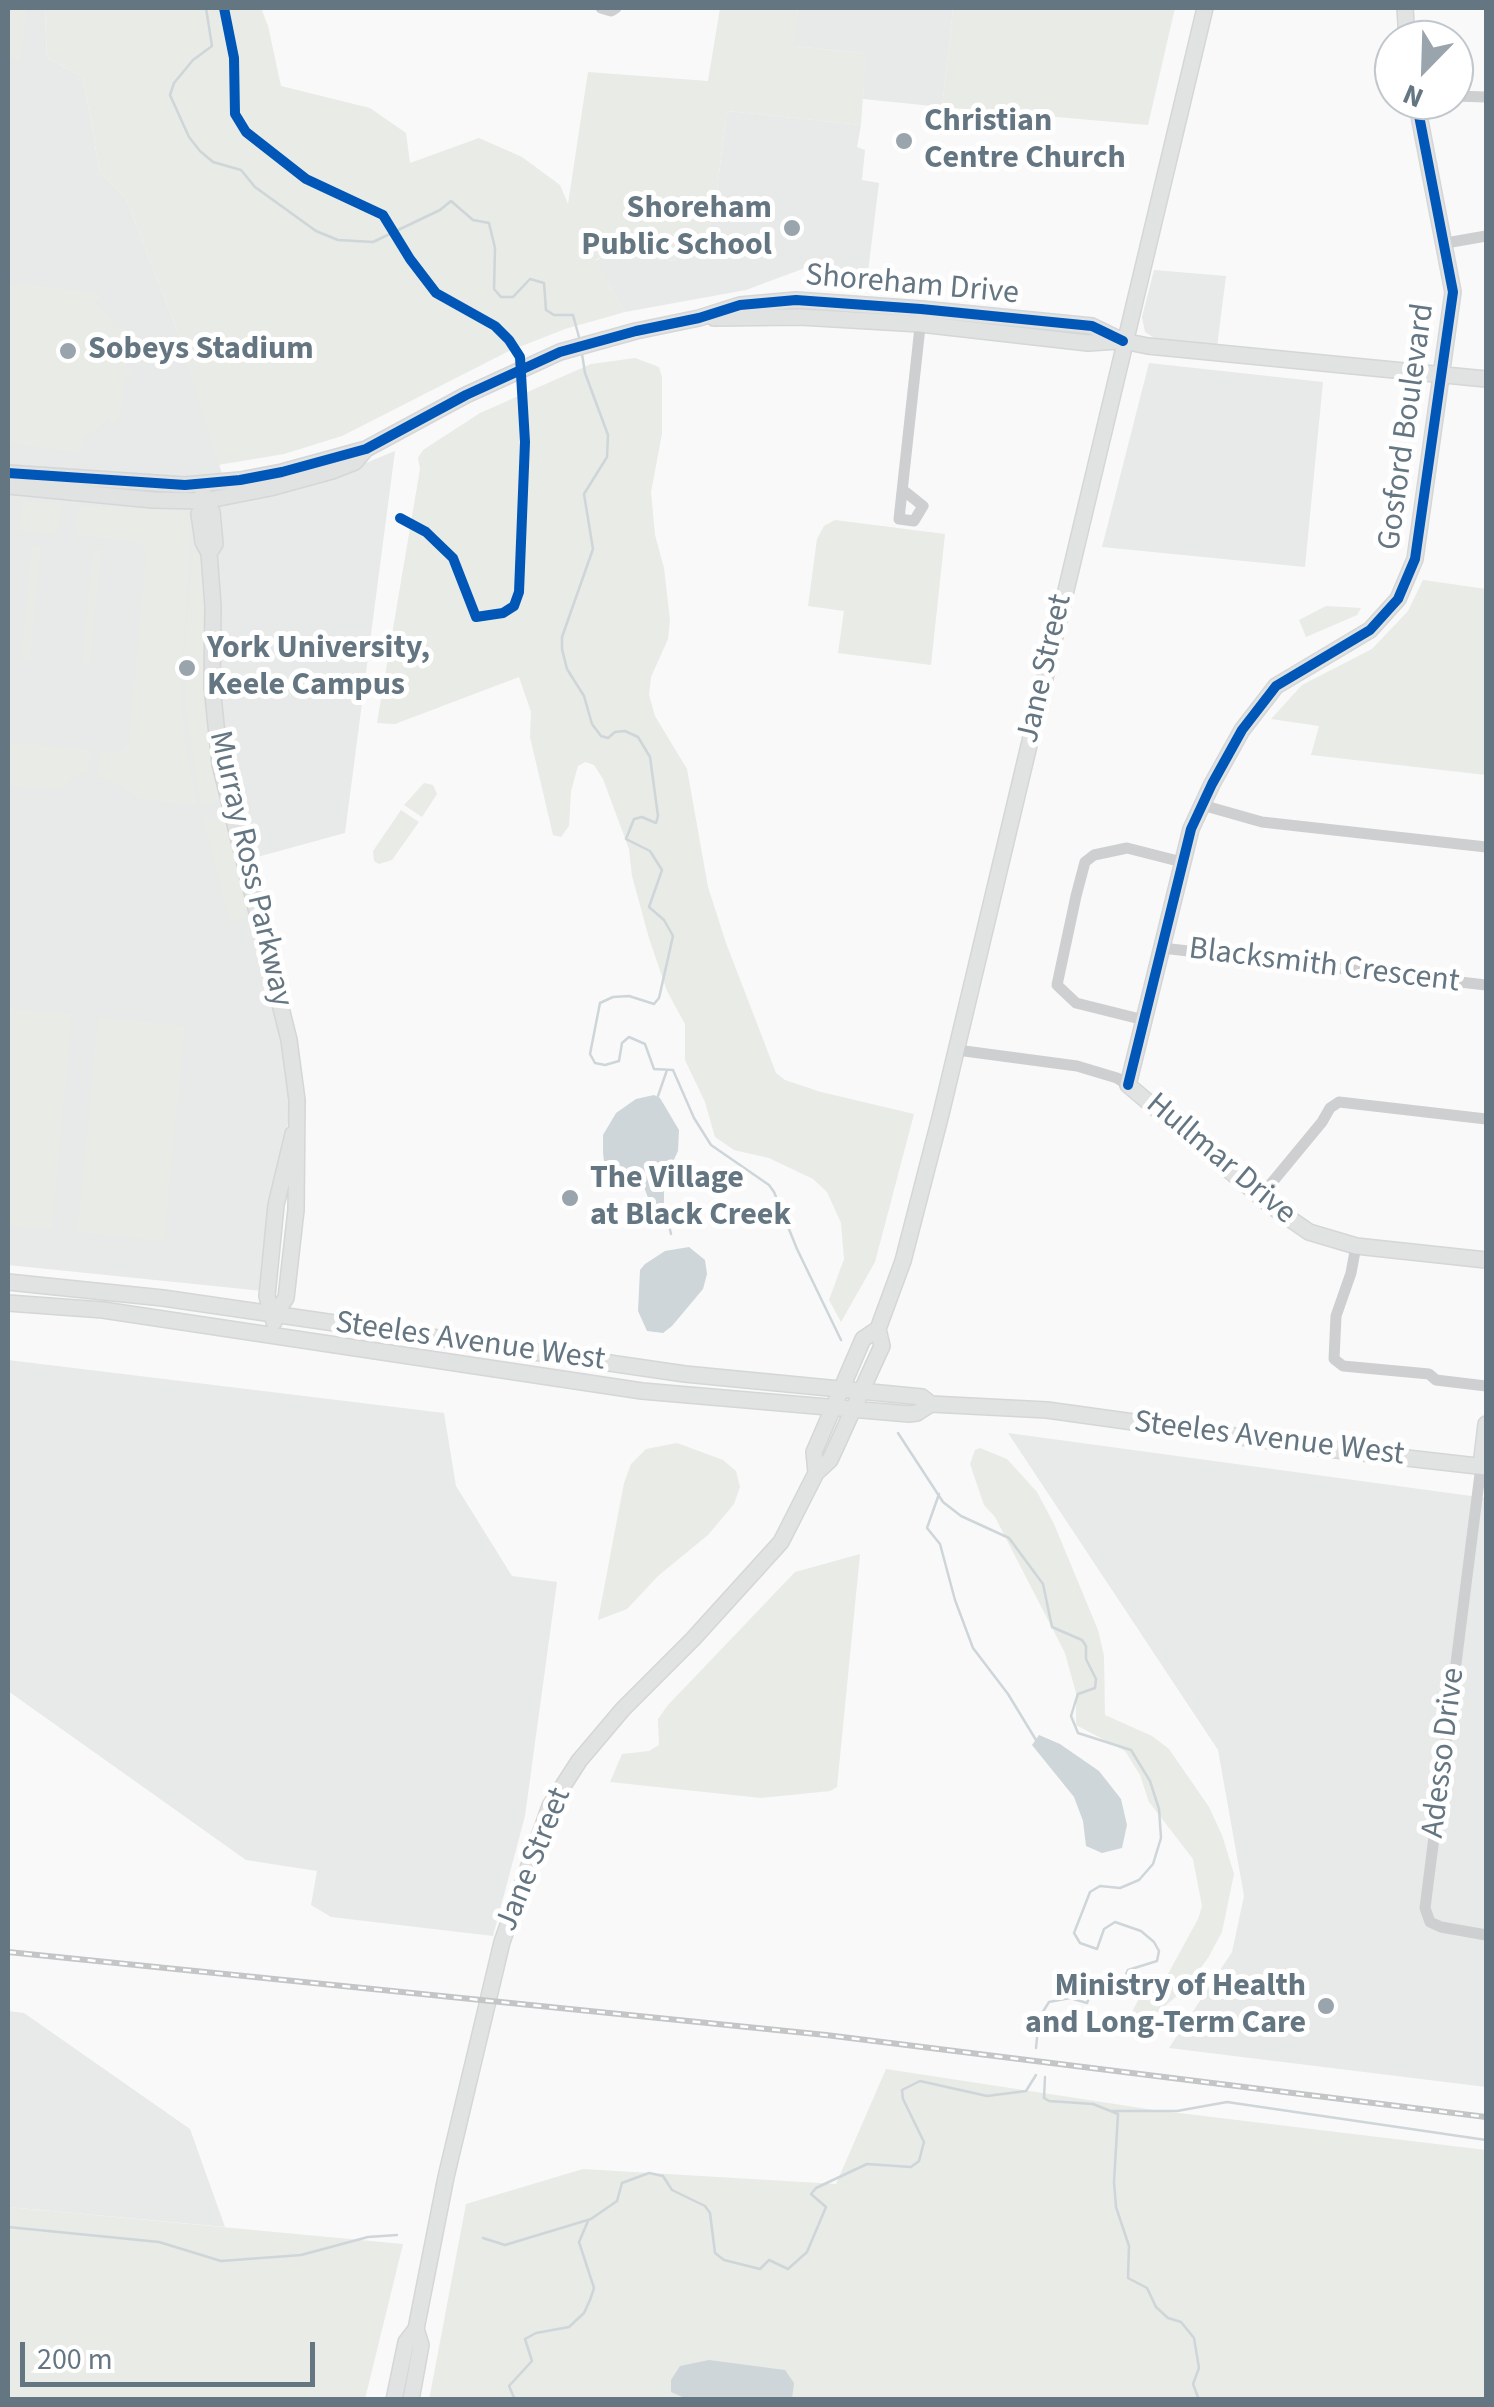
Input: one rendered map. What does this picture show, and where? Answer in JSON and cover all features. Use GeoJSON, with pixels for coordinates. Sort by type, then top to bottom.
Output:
{"type":"FeatureCollection","features":[{"type":"Feature","properties":{"kind":"main road","name":"Jane Street"},"geometry":{"type":"LineString","coordinates":[[394,2400],[406,2342],[416,2329],[444,2183],[502,1942],[550,1806],[580,1761],[623,1709],[781,1542],[816,1473],[830,1460],[882,1346],[878,1328],[914,1222],[1205,8]]}},
{"type":"Feature","properties":{"kind":"main road","name":"Gosford Boulevard"},"geometry":{"type":"LineString","coordinates":[[1128,1085],[1191,829],[1242,730],[1276,686],[1358,639],[1376,624],[1398,598],[1415,559],[1453,292],[1423,120]]}},
{"type":"Feature","properties":{"kind":"main road","name":"Shoreham Drive"},"geometry":{"type":"LineString","coordinates":[[8,486],[154,500],[203,492],[366,449],[466,395],[560,352],[699,318],[921,316],[1092,326],[1124,341],[1202,352],[1486,379]]}},
{"type":"Feature","properties":{"kind":"main road","name":"Shoreham Drive"},"geometry":{"type":"LineString","coordinates":[[8,473],[203,492]]}},
{"type":"Feature","properties":{"kind":"main road","name":"Murray Ross Parkway"},"geometry":{"type":"LineString","coordinates":[[203,492],[198,514],[202,542],[209,553],[214,606],[212,686],[220,764],[289,1040],[298,1100],[276,1205],[267,1296],[274,1315],[275,1336]]}},
{"type":"Feature","properties":{"kind":"main road","name":"Hullmar Drive"},"geometry":{"type":"LineString","coordinates":[[1128,1085],[1260,1197],[1309,1232],[1356,1246],[1486,1260]]}},
{"type":"Feature","properties":{"kind":"main road","name":"Steeles Avenue West"},"geometry":{"type":"LineString","coordinates":[[8,1282],[164,1298],[685,1374],[922,1397],[932,1404]]}},
{"type":"Feature","properties":{"kind":"main road","name":"Steeles Avenue West"},"geometry":{"type":"LineString","coordinates":[[8,1302],[103,1310],[642,1391],[908,1414],[932,1404],[1047,1410],[1484,1467]]}},
{"type":"Feature","properties":{"kind":"main road","name":"Jane Street"},"geometry":{"type":"LineString","coordinates":[[816,1473],[814,1452],[863,1339],[878,1328]]}},
{"type":"Feature","properties":{"kind":"main road"},"geometry":{"type":"LineString","coordinates":[[473,1364],[476,1343]]}},
{"type":"Feature","properties":{"kind":"main road"},"geometry":{"type":"LineString","coordinates":[[1484,1467],[1486,1424]]}},
{"type":"Feature","properties":{"kind":"main road","name":"Jane Street"},"geometry":{"type":"LineString","coordinates":[[411,2400],[421,2345],[416,2329]]}},
{"type":"Feature","properties":{"kind":"street"},"geometry":{"type":"LineString","coordinates":[[601,8],[616,8]]}},
{"type":"Feature","properties":{"kind":"street"},"geometry":{"type":"LineString","coordinates":[[1446,243],[1486,236]]}},
{"type":"Feature","properties":{"kind":"street"},"geometry":{"type":"LineString","coordinates":[[903,490],[921,316]]}},
{"type":"Feature","properties":{"kind":"street"},"geometry":{"type":"LineString","coordinates":[[1202,805],[1244,819],[1486,847]]}},
{"type":"Feature","properties":{"kind":"street"},"geometry":{"type":"LineString","coordinates":[[1144,1020],[1076,1004],[1057,984],[1071,916],[1088,857],[1128,848],[1182,862]]}},
{"type":"Feature","properties":{"kind":"street","name":"Blacksmith Crescent"},"geometry":{"type":"LineString","coordinates":[[1162,948],[1486,985]]}},
{"type":"Feature","properties":{"kind":"street","name":"Hullmar Drive"},"geometry":{"type":"LineString","coordinates":[[956,1050],[1077,1066],[1128,1085]]}},
{"type":"Feature","properties":{"kind":"street"},"geometry":{"type":"LineString","coordinates":[[1260,1197],[1330,1108],[1339,1102],[1486,1120]]}},
{"type":"Feature","properties":{"kind":"street"},"geometry":{"type":"LineString","coordinates":[[1356,1246],[1336,1316],[1334,1360],[1342,1366],[1429,1374],[1436,1380],[1486,1386]]}},
{"type":"Feature","properties":{"kind":"street","name":"Adesso Drive"},"geometry":{"type":"LineString","coordinates":[[1484,1467],[1425,1908],[1427,1917],[1441,1927],[1486,1934]]}},
{"type":"Feature","properties":{"kind":"shaded area","name":"York University, Keele Campus"},"geometry":{"type":"Polygon","coordinates":[[[8,8],[45,8],[47,58],[83,77],[100,173],[126,199],[182,343],[231,503],[324,480],[395,451],[345,833],[239,862],[289,1070],[290,1114],[270,1198],[263,1291],[8,1265],[8,8]]]}},
{"type":"Feature","properties":{"kind":"shaded area"},"geometry":{"type":"Polygon","coordinates":[[[8,8],[27,8],[21,61],[8,59],[8,8]]]}},
{"type":"Feature","properties":{"kind":"shaded area"},"geometry":{"type":"Polygon","coordinates":[[[45,8],[261,8],[281,86],[370,108],[406,133],[410,163],[479,138],[522,157],[560,185],[568,204],[588,72],[708,81],[720,8],[798,8],[794,46],[866,53],[861,125],[727,111],[715,205],[704,254],[678,251],[677,261],[606,254],[596,260],[625,312],[565,329],[509,351],[342,436],[284,454],[218,465],[182,343],[126,199],[100,173],[83,77],[47,58],[45,8]]]}},
{"type":"Feature","properties":{"kind":"shaded area"},"geometry":{"type":"Polygon","coordinates":[[[798,8],[953,8],[942,107],[863,99],[865,53],[793,46],[798,8]]]}},
{"type":"Feature","properties":{"kind":"shaded area"},"geometry":{"type":"Polygon","coordinates":[[[953,8],[1175,8],[1148,125],[942,107],[953,8]]]}},
{"type":"Feature","properties":{"kind":"shaded area","name":"Shoreham Public School"},"geometry":{"type":"Polygon","coordinates":[[[727,111],[861,125],[857,147],[865,150],[862,180],[879,183],[868,272],[805,268],[746,290],[625,312],[596,261],[606,254],[676,261],[678,250],[704,253],[715,205],[727,111]]]}},
{"type":"Feature","properties":{"kind":"shaded area"},"geometry":{"type":"Polygon","coordinates":[[[1154,270],[1226,276],[1217,347],[1156,339],[1145,332],[1142,317],[1154,270]]]}},
{"type":"Feature","properties":{"kind":"shaded area","name":"Sobeys Stadium"},"geometry":{"type":"Polygon","coordinates":[[[11,283],[97,292],[101,297],[96,302],[118,330],[124,326],[129,334],[126,369],[132,370],[132,376],[125,376],[120,418],[114,424],[109,419],[81,441],[85,447],[78,452],[8,444],[11,283]]]}},
{"type":"Feature","properties":{"kind":"shaded area"},"geometry":{"type":"Polygon","coordinates":[[[635,358],[659,367],[662,377],[662,434],[651,492],[670,620],[668,639],[651,677],[649,695],[655,716],[687,769],[708,887],[726,943],[776,1073],[821,1092],[914,1114],[875,1262],[841,1322],[829,1300],[844,1259],[841,1223],[827,1192],[813,1179],[769,1158],[734,1150],[715,1137],[705,1102],[685,1060],[685,1024],[667,991],[649,938],[629,849],[594,765],[585,762],[578,766],[571,791],[569,826],[561,837],[553,835],[530,737],[531,712],[519,677],[395,724],[377,723],[420,469],[418,458],[423,450],[480,413],[591,364],[635,358]]]}},
{"type":"Feature","properties":{"kind":"shaded area"},"geometry":{"type":"Polygon","coordinates":[[[1149,363],[1323,382],[1305,567],[1102,547],[1149,363]]]}},
{"type":"Feature","properties":{"kind":"shaded area"},"geometry":{"type":"Polygon","coordinates":[[[23,501],[62,504],[59,531],[52,535],[19,531],[23,501]]]}},
{"type":"Feature","properties":{"kind":"shaded area"},"geometry":{"type":"Polygon","coordinates":[[[79,505],[184,511],[189,515],[181,692],[197,805],[138,799],[121,785],[96,777],[100,753],[120,753],[128,745],[146,553],[136,542],[79,536],[75,529],[79,505]]]}},
{"type":"Feature","properties":{"kind":"shaded area"},"geometry":{"type":"Polygon","coordinates":[[[835,520],[945,534],[931,665],[838,653],[844,611],[808,606],[817,539],[824,526],[835,520]]]}},
{"type":"Feature","properties":{"kind":"shaded area"},"geometry":{"type":"Polygon","coordinates":[[[32,545],[41,546],[30,659],[21,659],[32,545]]]}},
{"type":"Feature","properties":{"kind":"shaded area"},"geometry":{"type":"Polygon","coordinates":[[[93,548],[101,549],[90,664],[82,663],[93,548]]]}},
{"type":"Feature","properties":{"kind":"shaded area"},"geometry":{"type":"Polygon","coordinates":[[[193,552],[199,552],[207,603],[220,794],[217,803],[208,806],[200,805],[185,704],[184,651],[193,552]]]}},
{"type":"Feature","properties":{"kind":"shaded area"},"geometry":{"type":"Polygon","coordinates":[[[1423,580],[1486,589],[1486,775],[1311,755],[1319,726],[1271,719],[1302,685],[1372,649],[1408,611],[1423,580]]]}},
{"type":"Feature","properties":{"kind":"shaded area"},"geometry":{"type":"Polygon","coordinates":[[[1326,606],[1361,608],[1357,615],[1306,637],[1299,620],[1326,606]]]}},
{"type":"Feature","properties":{"kind":"shaded area"},"geometry":{"type":"Polygon","coordinates":[[[8,742],[90,750],[89,772],[73,778],[61,790],[8,786],[8,742]]]}},
{"type":"Feature","properties":{"kind":"shaded area"},"geometry":{"type":"Polygon","coordinates":[[[424,783],[433,785],[437,794],[422,817],[404,805],[424,783]]]}},
{"type":"Feature","properties":{"kind":"shaded area"},"geometry":{"type":"Polygon","coordinates":[[[401,810],[419,822],[392,860],[379,864],[374,861],[373,851],[401,810]]]}},
{"type":"Feature","properties":{"kind":"shaded area"},"geometry":{"type":"Polygon","coordinates":[[[203,818],[223,820],[228,825],[250,908],[244,910],[247,918],[230,922],[203,818]]]}},
{"type":"Feature","properties":{"kind":"shaded area"},"geometry":{"type":"Polygon","coordinates":[[[8,1008],[72,1014],[52,1230],[8,1226],[8,1008]]]}},
{"type":"Feature","properties":{"kind":"shaded area"},"geometry":{"type":"Polygon","coordinates":[[[98,1017],[185,1026],[164,1241],[77,1232],[98,1017]]]}},
{"type":"Feature","properties":{"kind":"shaded area"},"geometry":{"type":"Polygon","coordinates":[[[654,1095],[660,1098],[679,1130],[678,1151],[664,1181],[664,1214],[653,1211],[644,1187],[604,1162],[603,1152],[603,1135],[616,1113],[636,1099],[654,1095]]]}},
{"type":"Feature","properties":{"kind":"shaded area"},"geometry":{"type":"Polygon","coordinates":[[[689,1247],[705,1260],[703,1289],[663,1333],[647,1331],[638,1311],[640,1270],[665,1251],[689,1247]]]}},
{"type":"Feature","properties":{"kind":"shaded area"},"geometry":{"type":"Polygon","coordinates":[[[8,1360],[444,1413],[456,1486],[512,1576],[557,1582],[525,1816],[493,1936],[331,1917],[311,1905],[317,1871],[246,1860],[8,1691],[8,1360]]]}},
{"type":"Feature","properties":{"kind":"shaded area"},"geometry":{"type":"Polygon","coordinates":[[[1008,1433],[1486,1498],[1486,2087],[1169,2048],[1232,1952],[1244,1896],[1218,1750],[1008,1433]]]}},
{"type":"Feature","properties":{"kind":"shaded area"},"geometry":{"type":"Polygon","coordinates":[[[677,1443],[723,1460],[736,1471],[740,1487],[734,1504],[708,1535],[658,1576],[627,1609],[598,1620],[631,1464],[646,1449],[677,1443]]]}},
{"type":"Feature","properties":{"kind":"shaded area"},"geometry":{"type":"Polygon","coordinates":[[[980,1448],[1007,1459],[1037,1492],[1054,1524],[1098,1630],[1104,1656],[1105,1715],[1152,1736],[1169,1749],[1209,1807],[1234,1874],[1222,1932],[1208,1958],[1184,1990],[1142,2025],[1118,2038],[1141,1995],[1168,1974],[1198,1919],[1202,1906],[1193,1859],[1149,1802],[1140,1775],[1125,1751],[1076,1725],[1076,1693],[1065,1653],[995,1517],[984,1505],[970,1464],[975,1450],[980,1448]]]}},
{"type":"Feature","properties":{"kind":"shaded area"},"geometry":{"type":"Polygon","coordinates":[[[860,1554],[837,1787],[761,1798],[610,1782],[622,1754],[649,1751],[659,1745],[658,1719],[668,1705],[795,1572],[860,1554]]]}},
{"type":"Feature","properties":{"kind":"shaded area"},"geometry":{"type":"Polygon","coordinates":[[[1039,1735],[1060,1744],[1099,1771],[1121,1799],[1127,1825],[1122,1848],[1102,1853],[1086,1846],[1083,1821],[1074,1797],[1032,1745],[1039,1735]]]}},
{"type":"Feature","properties":{"kind":"shaded area"},"geometry":{"type":"Polygon","coordinates":[[[8,2011],[24,2013],[190,2129],[225,2227],[8,2207],[8,2011]]]}},
{"type":"Feature","properties":{"kind":"shaded area"},"geometry":{"type":"Polygon","coordinates":[[[886,2069],[1154,2110],[1486,2150],[1486,2399],[429,2400],[466,2204],[583,2169],[836,2184],[886,2069]]]}},
{"type":"Feature","properties":{"kind":"shaded area"},"geometry":{"type":"Polygon","coordinates":[[[8,2207],[403,2244],[365,2399],[8,2399],[8,2207]]]}},
{"type":"Feature","properties":{"kind":"shaded area"},"geometry":{"type":"Polygon","coordinates":[[[709,2360],[785,2370],[794,2383],[792,2399],[687,2399],[671,2392],[671,2380],[680,2366],[709,2360]]]}},
{"type":"Feature","properties":{"kind":"waterway"},"geometry":{"type":"LineString","coordinates":[[206,8],[212,46],[193,60],[174,83],[170,95],[189,137],[200,151],[213,162],[241,170],[255,187],[316,231],[338,240],[373,242],[451,201],[473,220],[489,223],[495,248],[494,289],[501,297],[513,297],[530,279],[544,283],[546,310],[554,315],[573,315],[580,341]]}},
{"type":"Feature","properties":{"kind":"waterway"},"geometry":{"type":"LineString","coordinates":[[582,354],[608,435],[607,457],[584,494],[593,549],[562,637],[562,649],[567,669],[601,736],[608,738],[625,731],[638,737],[650,757],[656,823],[642,817],[634,819],[626,839],[650,851],[662,870],[649,907],[664,920],[673,936],[659,998],[654,1004],[629,996],[600,1003],[590,1054],[595,1063],[619,1061],[622,1043],[629,1037],[645,1044],[654,1069],[673,1070],[711,1145],[774,1192],[841,1340]]}},
{"type":"Feature","properties":{"kind":"waterway"},"geometry":{"type":"LineString","coordinates":[[658,1096],[667,1070]]}},
{"type":"Feature","properties":{"kind":"waterway"},"geometry":{"type":"LineString","coordinates":[[666,1212],[671,1234]]}},
{"type":"Feature","properties":{"kind":"waterway"},"geometry":{"type":"LineString","coordinates":[[898,1433],[943,1502],[961,1516],[1009,1538],[1043,1584],[1052,1627],[1082,1640],[1096,1679],[1095,1688],[1078,1694],[1071,1716],[1078,1733],[1131,1750],[1150,1781],[1159,1809],[1161,1838],[1153,1864],[1139,1880],[1120,1888],[1100,1886],[1090,1892],[1074,1933],[1080,1943],[1097,1949],[1104,1929],[1115,1922],[1141,1931],[1154,1942],[1159,1951],[1157,1961],[1128,1970],[1119,1989],[1111,1984],[1094,1985],[1087,2003],[1070,1998],[1049,2002],[1039,2018],[1036,2048]]}},
{"type":"Feature","properties":{"kind":"waterway"},"geometry":{"type":"LineString","coordinates":[[939,1494],[927,1528],[940,1544],[973,1648],[1036,1740]]}},
{"type":"Feature","properties":{"kind":"waterway"},"geometry":{"type":"LineString","coordinates":[[483,2238],[505,2245],[591,2219],[617,2201],[622,2183],[649,2173],[663,2176],[672,2190],[705,2206],[710,2213],[715,2253],[724,2260],[760,2269],[769,2260],[788,2269],[807,2252],[826,2207],[811,2194],[816,2188],[867,2164],[911,2167],[919,2161],[924,2142],[902,2090],[920,2081],[987,2096],[1026,2091],[1036,2075]]}},
{"type":"Feature","properties":{"kind":"waterway"},"geometry":{"type":"LineString","coordinates":[[1045,2077],[1044,2098],[1049,2101],[1093,2104],[1118,2114],[1114,2182],[1116,2207],[1129,2246],[1128,2278],[1147,2288],[1156,2307],[1168,2318],[1181,2322],[1194,2338],[1199,2368],[1193,2384],[1199,2400]]}},
{"type":"Feature","properties":{"kind":"waterway"},"geometry":{"type":"LineString","coordinates":[[1112,2111],[1177,2111],[1227,2102],[1486,2140]]}},
{"type":"Feature","properties":{"kind":"waterway"},"geometry":{"type":"LineString","coordinates":[[515,2400],[509,2386],[532,2361],[525,2339],[569,2327],[584,2313],[590,2300],[594,2288],[579,2242],[588,2221]]}},
{"type":"Feature","properties":{"kind":"waterway"},"geometry":{"type":"LineString","coordinates":[[8,2227],[159,2242],[221,2261],[301,2255],[368,2237],[397,2235]]}},
{"type":"Feature","properties":{"kind":"railway"},"geometry":{"type":"LineString","coordinates":[[8,1952],[826,2035],[1486,2117]]}},
{"type":"Feature","properties":{"kind":"cycle path"},"geometry":{"type":"LineString","coordinates":[[224,8],[234,58],[235,114],[246,132],[306,179],[383,215],[436,293],[495,326],[520,357],[525,442],[519,592],[514,606],[503,613],[476,617],[453,558],[426,532],[400,518]]}},
{"type":"Feature","properties":{"kind":"cycle path"},"geometry":{"type":"LineString","coordinates":[[1128,1085],[1191,829],[1212,784],[1242,730],[1276,686],[1370,630],[1398,599],[1415,559],[1453,292],[1420,120]]}},
{"type":"Feature","properties":{"kind":"cycle path"},"geometry":{"type":"LineString","coordinates":[[8,473],[185,485],[282,472],[366,449],[466,395],[560,352],[740,305],[796,300],[921,309],[1092,326],[1123,341]]}},
{"type":"Feature","properties":{"kind":"place","name":"Christian Centre Church"},"geometry":{"type":"Point","coordinates":[904,141]}},
{"type":"Feature","properties":{"kind":"place","name":"Shoreham Public School"},"geometry":{"type":"Point","coordinates":[792,228]}},
{"type":"Feature","properties":{"kind":"place","name":"Sobeys Stadium"},"geometry":{"type":"Point","coordinates":[68,351]}},
{"type":"Feature","properties":{"kind":"place","name":"York University, Keele Campus"},"geometry":{"type":"Point","coordinates":[187,668]}},
{"type":"Feature","properties":{"kind":"place","name":"The Village at Black Creek"},"geometry":{"type":"Point","coordinates":[570,1198]}},
{"type":"Feature","properties":{"kind":"place","name":"Ministry of Health and Long-Term Care"},"geometry":{"type":"Point","coordinates":[1326,2006]}}]}
